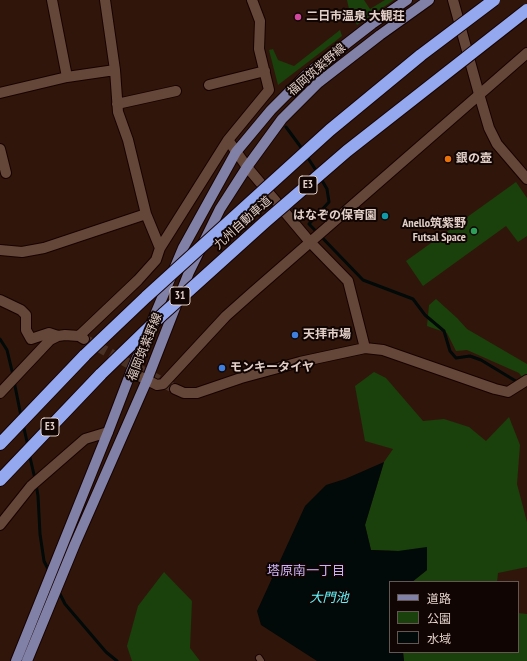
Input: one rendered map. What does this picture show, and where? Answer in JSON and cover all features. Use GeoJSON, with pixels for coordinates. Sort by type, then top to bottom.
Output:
{"type":"FeatureCollection","features":[{"type":"Feature","properties":{"kind":"highway","name":"九州自動車道"},"geometry":{"type":"LineString","coordinates":[[0,444],[85,355],[146,297],[330,130],[422,55],[494,0]]}},
{"type":"Feature","properties":{"kind":"highway","name":"九州自動車道"},"geometry":{"type":"LineString","coordinates":[[0,480],[101,374],[168,308],[330,166],[527,10]]}},
{"type":"Feature","properties":{"kind":"main road","name":"福岡筑紫野線"},"geometry":{"type":"LineString","coordinates":[[16,661],[131,372],[183,248],[236,152],[271,110],[306,75],[372,24],[407,0]]}},
{"type":"Feature","properties":{"kind":"main road","name":"福岡筑紫野線"},"geometry":{"type":"LineString","coordinates":[[27,661],[75,544],[147,380],[189,272],[220,209],[247,167],[282,119],[318,83],[380,35],[429,0]]}},
{"type":"Feature","properties":{"kind":"street"},"geometry":{"type":"LineString","coordinates":[[52,0],[67,77]]}},
{"type":"Feature","properties":{"kind":"street"},"geometry":{"type":"LineString","coordinates":[[105,0],[115,70],[118,112],[128,140],[146,214],[160,248]]}},
{"type":"Feature","properties":{"kind":"street"},"geometry":{"type":"LineString","coordinates":[[0,393],[50,340],[58,336],[65,335],[81,337],[156,260],[160,248],[228,140],[269,90],[259,49],[260,21],[252,0]]}},
{"type":"Feature","properties":{"kind":"street"},"geometry":{"type":"LineString","coordinates":[[453,0],[489,128],[497,144],[527,179]]}},
{"type":"Feature","properties":{"kind":"street"},"geometry":{"type":"LineString","coordinates":[[131,372],[157,385],[163,384],[226,316],[527,53]]}},
{"type":"Feature","properties":{"kind":"street"},"geometry":{"type":"LineString","coordinates":[[0,92],[67,77],[115,70]]}},
{"type":"Feature","properties":{"kind":"street"},"geometry":{"type":"LineString","coordinates":[[209,85],[265,71]]}},
{"type":"Feature","properties":{"kind":"street"},"geometry":{"type":"LineString","coordinates":[[117,104],[176,90]]}},
{"type":"Feature","properties":{"kind":"street"},"geometry":{"type":"LineString","coordinates":[[228,140],[247,167],[310,242],[348,281],[365,348]]}},
{"type":"Feature","properties":{"kind":"street"},"geometry":{"type":"LineString","coordinates":[[0,149],[6,173]]}},
{"type":"Feature","properties":{"kind":"street"},"geometry":{"type":"LineString","coordinates":[[0,250],[22,252],[44,248],[146,214]]}},
{"type":"Feature","properties":{"kind":"street"},"geometry":{"type":"LineString","coordinates":[[0,300],[21,310],[26,315],[26,330],[31,339],[49,333],[58,336]]}},
{"type":"Feature","properties":{"kind":"street"},"geometry":{"type":"LineString","coordinates":[[174,389],[184,393],[197,393],[241,378],[300,362],[365,348],[383,350],[495,389],[508,392],[527,380]]}},
{"type":"Feature","properties":{"kind":"street"},"geometry":{"type":"LineString","coordinates":[[0,526],[31,486],[85,439],[108,432]]}},
{"type":"Feature","properties":{"kind":"green space"},"geometry":{"type":"Polygon","coordinates":[[[347,0],[364,0],[370,9],[385,0],[394,0],[357,25],[349,9],[347,0]]]}},
{"type":"Feature","properties":{"kind":"green space"},"geometry":{"type":"Polygon","coordinates":[[[340,30],[342,36],[278,85],[269,50],[273,49],[278,60],[294,66],[340,30]]]}},
{"type":"Feature","properties":{"kind":"green space","name":"Anello筑紫野 Futsal Space"},"geometry":{"type":"Polygon","coordinates":[[[516,182],[527,198],[527,236],[518,242],[506,226],[423,286],[406,261],[516,182]]]}},
{"type":"Feature","properties":{"kind":"green space"},"geometry":{"type":"Polygon","coordinates":[[[436,299],[467,329],[527,364],[527,384],[519,373],[467,350],[456,351],[447,333],[427,326],[429,305],[436,299]]]}},
{"type":"Feature","properties":{"kind":"green space"},"geometry":{"type":"Polygon","coordinates":[[[374,372],[386,378],[423,421],[444,419],[469,427],[486,441],[509,417],[520,445],[517,484],[527,522],[527,567],[498,573],[497,581],[413,581],[427,570],[398,551],[371,550],[365,525],[384,462],[393,449],[365,441],[355,386],[374,372]]]}},
{"type":"Feature","properties":{"kind":"green space"},"geometry":{"type":"Polygon","coordinates":[[[164,572],[192,601],[190,648],[200,661],[132,661],[127,646],[138,606],[164,572]]]}},
{"type":"Feature","properties":{"kind":"green space"},"geometry":{"type":"Polygon","coordinates":[[[519,613],[527,614],[527,661],[404,661],[403,653],[519,653],[519,613]]]}},
{"type":"Feature","properties":{"kind":"water","name":"大門池"},"geometry":{"type":"Polygon","coordinates":[[[384,462],[365,525],[371,550],[398,551],[427,547],[427,570],[413,581],[389,581],[389,653],[403,653],[404,661],[317,661],[261,625],[257,611],[305,506],[326,485],[345,479],[384,462]]]}},
{"type":"Feature","properties":{"kind":"waterway"},"geometry":{"type":"LineString","coordinates":[[286,127],[303,150]]}},
{"type":"Feature","properties":{"kind":"waterway"},"geometry":{"type":"LineString","coordinates":[[306,155],[317,172]]}},
{"type":"Feature","properties":{"kind":"waterway"},"geometry":{"type":"LineString","coordinates":[[320,177],[327,189],[329,202],[309,224],[363,280],[413,299],[425,315],[444,331],[450,351],[456,358],[470,356],[481,360],[519,383]]}},
{"type":"Feature","properties":{"kind":"waterway"},"geometry":{"type":"LineString","coordinates":[[0,339],[7,350],[13,375]]}},
{"type":"Feature","properties":{"kind":"waterway"},"geometry":{"type":"LineString","coordinates":[[14,381],[21,416]]}},
{"type":"Feature","properties":{"kind":"waterway"},"geometry":{"type":"LineString","coordinates":[[23,424],[28,446]]}},
{"type":"Feature","properties":{"kind":"waterway"},"geometry":{"type":"LineString","coordinates":[[29,453],[35,479]]}},
{"type":"Feature","properties":{"kind":"waterway"},"geometry":{"type":"LineString","coordinates":[[36,484],[44,561],[49,571]]}},
{"type":"Feature","properties":{"kind":"waterway"},"geometry":{"type":"LineString","coordinates":[[58,590],[65,604],[106,652],[117,661]]}},
{"type":"Feature","properties":{"kind":"tunnel"},"geometry":{"type":"LineString","coordinates":[[84,339],[175,389]]}},
{"type":"Feature","properties":{"kind":"place","name":"二日市温泉 大観荘"},"geometry":{"type":"Point","coordinates":[298,17]}},
{"type":"Feature","properties":{"kind":"place","name":"銀の壺"},"geometry":{"type":"Point","coordinates":[448,159]}},
{"type":"Feature","properties":{"kind":"place","name":"はなぞの保育園"},"geometry":{"type":"Point","coordinates":[385,216]}},
{"type":"Feature","properties":{"kind":"place","name":"Anello筑紫野 Futsal Space"},"geometry":{"type":"Point","coordinates":[474,231]}},
{"type":"Feature","properties":{"kind":"place","name":"天拝市場"},"geometry":{"type":"Point","coordinates":[295,335]}},
{"type":"Feature","properties":{"kind":"place","name":"モンキータイヤ"},"geometry":{"type":"Point","coordinates":[222,368]}},
{"type":"Feature","properties":{"kind":"district","name":"塔原南一丁目"},"geometry":{"type":"Point","coordinates":[306,571]}}]}
